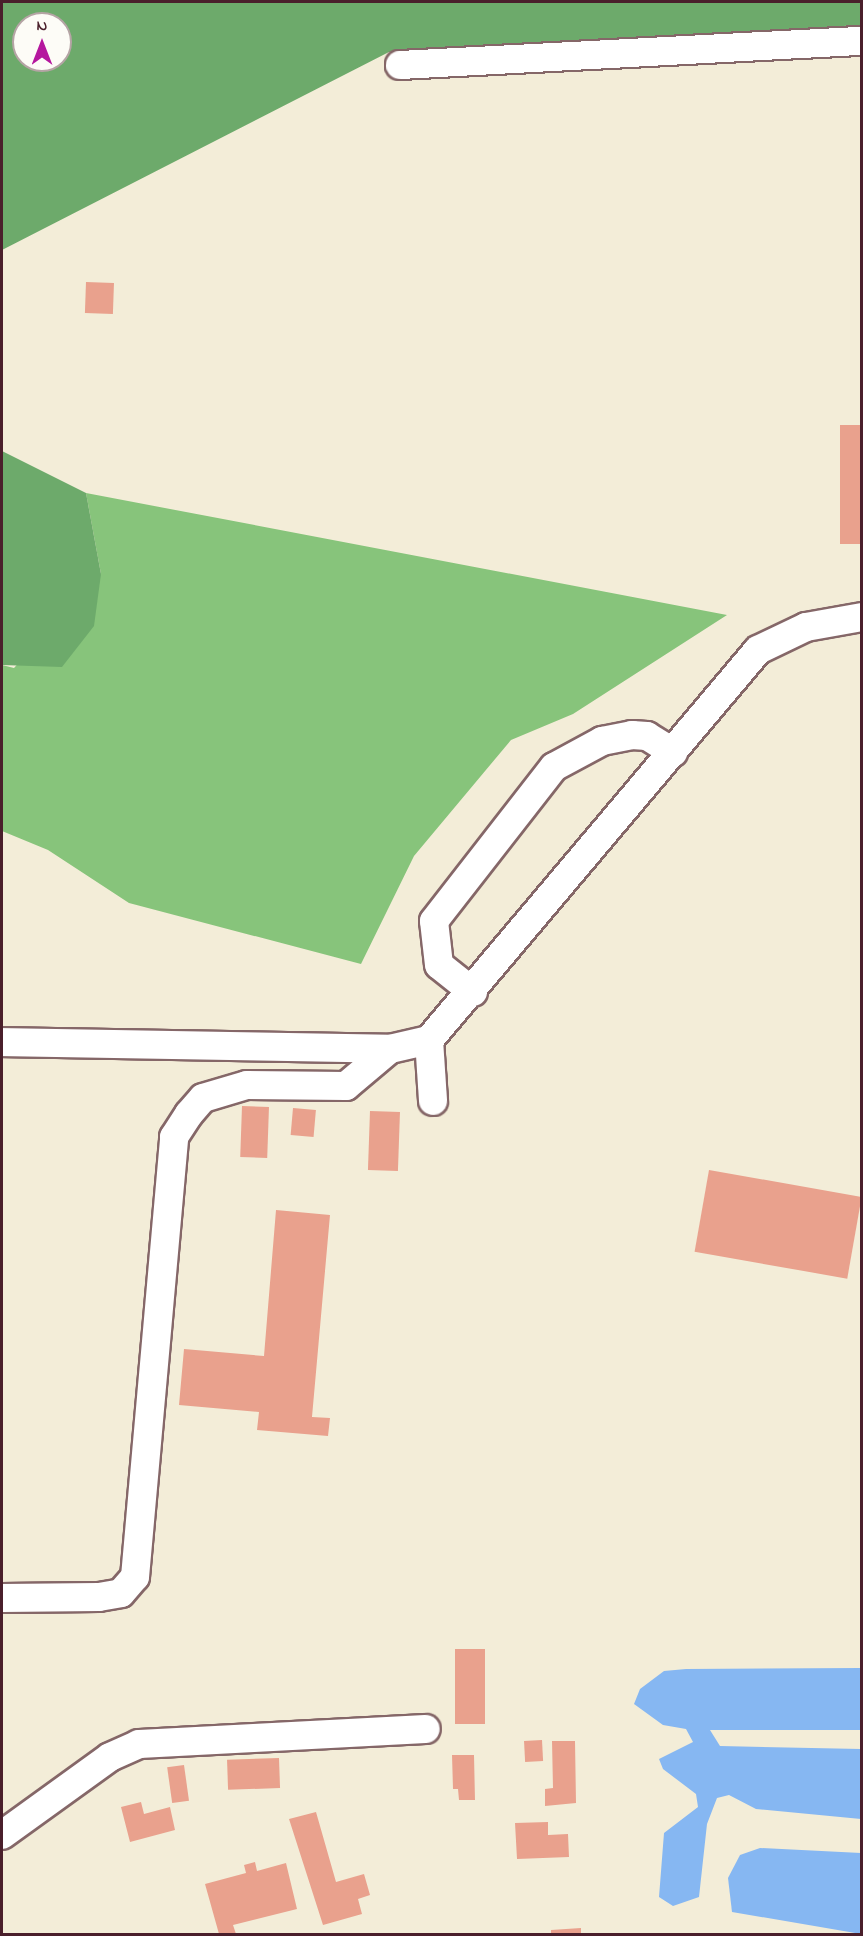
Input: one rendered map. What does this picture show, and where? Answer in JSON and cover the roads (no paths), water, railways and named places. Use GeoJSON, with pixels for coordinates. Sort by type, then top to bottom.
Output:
{"type":"FeatureCollection","features":[{"type":"Feature","properties":{"kind":"street"},"geometry":{"type":"LineString","coordinates":[[400,65],[861,41]]}},
{"type":"Feature","properties":{"kind":"street"},"geometry":{"type":"LineString","coordinates":[[2,1042],[390,1049],[429,1040],[473,992],[758,650],[806,627],[861,617]]}},
{"type":"Feature","properties":{"kind":"street"},"geometry":{"type":"LineString","coordinates":[[473,992],[439,965],[434,921],[554,767],[602,741],[632,735],[647,736],[673,752]]}},
{"type":"Feature","properties":{"kind":"street"},"geometry":{"type":"LineString","coordinates":[[429,1040],[433,1101]]}},
{"type":"Feature","properties":{"kind":"street"},"geometry":{"type":"LineString","coordinates":[[2,1598],[99,1597],[121,1593],[135,1577],[174,1137],[189,1114],[203,1098],[247,1085],[346,1086],[390,1049]]}},
{"type":"Feature","properties":{"kind":"street"},"geometry":{"type":"LineString","coordinates":[[2,1835],[110,1757],[139,1744],[426,1729]]}},
{"type":"Feature","properties":{"kind":"water"},"geometry":{"type":"Polygon","coordinates":[[[861,1668],[861,1730],[710,1730],[720,1746],[861,1749],[861,1819],[756,1809],[729,1795],[717,1798],[707,1824],[699,1897],[673,1906],[659,1897],[664,1833],[698,1807],[696,1794],[663,1769],[659,1759],[693,1742],[686,1729],[663,1725],[634,1704],[640,1689],[664,1671],[861,1668]]]}},
{"type":"Feature","properties":{"kind":"water"},"geometry":{"type":"Polygon","coordinates":[[[760,1848],[861,1853],[861,1934],[732,1912],[728,1878],[740,1855],[760,1848]]]}}]}
